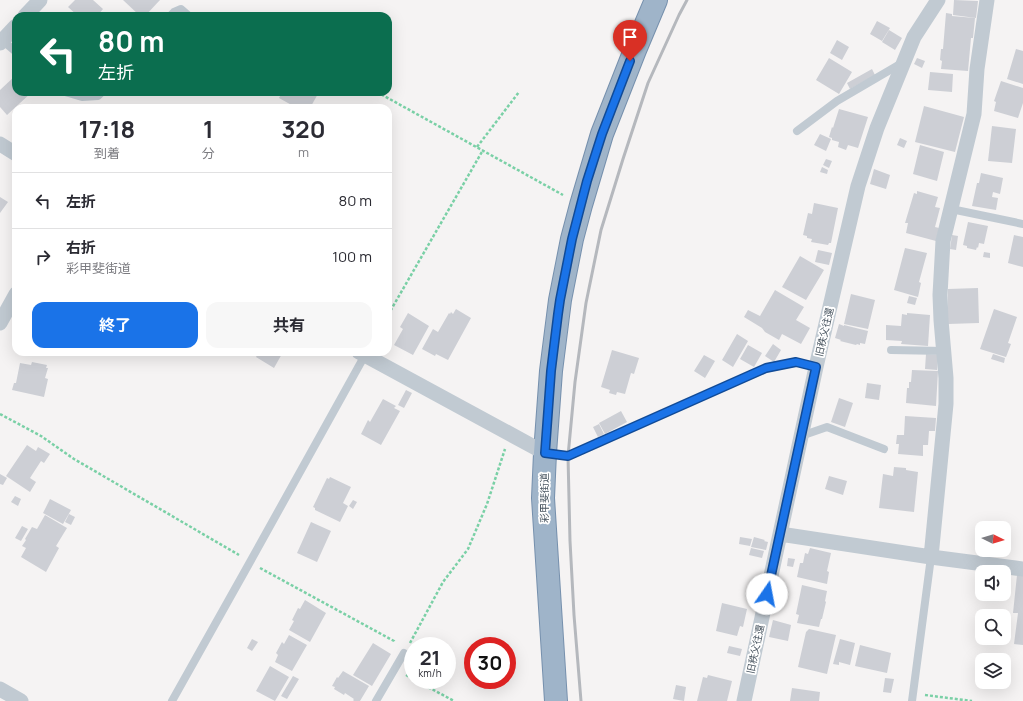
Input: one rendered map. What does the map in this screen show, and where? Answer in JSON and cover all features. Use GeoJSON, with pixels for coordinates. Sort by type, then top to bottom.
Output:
{"type":"FeatureCollection","features":[{"type":"Feature","properties":{"kind":"highway","name":"彩甲斐街道"},"geometry":{"type":"LineString","coordinates":[[556,701],[546,565],[543,498],[551,371],[560,300],[572,239],[602,134],[656,0]]}},
{"type":"Feature","properties":{"kind":"street"},"geometry":{"type":"LineString","coordinates":[[29,12],[40,0]]}},
{"type":"Feature","properties":{"kind":"street","name":"旧秩父往還"},"geometry":{"type":"LineString","coordinates":[[744,701],[816,367],[858,186],[877,128],[914,37],[938,0]]}},
{"type":"Feature","properties":{"kind":"street"},"geometry":{"type":"LineString","coordinates":[[931,557],[946,404],[946,378],[940,294],[943,241],[974,114],[987,0]]}},
{"type":"Feature","properties":{"kind":"street"},"geometry":{"type":"LineString","coordinates":[[1,42],[12,30]]}},
{"type":"Feature","properties":{"kind":"street"},"geometry":{"type":"LineString","coordinates":[[0,144],[12,152]]}},
{"type":"Feature","properties":{"kind":"street"},"geometry":{"type":"LineString","coordinates":[[0,323],[12,301]]}},
{"type":"Feature","properties":{"kind":"street"},"geometry":{"type":"LineString","coordinates":[[366,356],[545,453]]}},
{"type":"Feature","properties":{"kind":"street"},"geometry":{"type":"LineString","coordinates":[[780,534],[931,557],[1023,569]]}},
{"type":"Feature","properties":{"kind":"street"},"geometry":{"type":"LineString","coordinates":[[0,689],[21,701]]}},
{"type":"Feature","properties":{"kind":"lane"},"geometry":{"type":"LineString","coordinates":[[174,12],[181,9],[184,12]]}},
{"type":"Feature","properties":{"kind":"lane"},"geometry":{"type":"LineString","coordinates":[[1,42],[12,49]]}},
{"type":"Feature","properties":{"kind":"lane"},"geometry":{"type":"LineString","coordinates":[[797,131],[837,102],[904,62]]}},
{"type":"Feature","properties":{"kind":"lane"},"geometry":{"type":"LineString","coordinates":[[79,96],[98,96]]}},
{"type":"Feature","properties":{"kind":"lane"},"geometry":{"type":"LineString","coordinates":[[951,209],[1023,224]]}},
{"type":"Feature","properties":{"kind":"lane"},"geometry":{"type":"LineString","coordinates":[[891,350],[944,351]]}},
{"type":"Feature","properties":{"kind":"lane"},"geometry":{"type":"LineString","coordinates":[[172,701],[250,562],[361,356]]}},
{"type":"Feature","properties":{"kind":"lane"},"geometry":{"type":"LineString","coordinates":[[545,453],[568,456],[766,368],[796,362],[816,367]]}},
{"type":"Feature","properties":{"kind":"lane"},"geometry":{"type":"LineString","coordinates":[[801,436],[827,427],[884,449]]}},
{"type":"Feature","properties":{"kind":"lane"},"geometry":{"type":"LineString","coordinates":[[912,697],[931,557]]}},
{"type":"Feature","properties":{"kind":"lane"},"geometry":{"type":"LineString","coordinates":[[376,701],[404,653]]}},
{"type":"Feature","properties":{"kind":"path"},"geometry":{"type":"LineString","coordinates":[[477,147],[519,92]]}},
{"type":"Feature","properties":{"kind":"path"},"geometry":{"type":"LineString","coordinates":[[384,96],[581,205]]}},
{"type":"Feature","properties":{"kind":"path"},"geometry":{"type":"LineString","coordinates":[[392,308],[483,150]]}},
{"type":"Feature","properties":{"kind":"path"},"geometry":{"type":"LineString","coordinates":[[0,414],[41,436],[74,459],[250,562],[394,641],[404,653]]}},
{"type":"Feature","properties":{"kind":"path"},"geometry":{"type":"LineString","coordinates":[[413,637],[443,582],[468,549],[487,504],[510,434]]}},
{"type":"Feature","properties":{"kind":"path"},"geometry":{"type":"LineString","coordinates":[[432,689],[454,701]]}},
{"type":"Feature","properties":{"kind":"path"},"geometry":{"type":"LineString","coordinates":[[912,697],[972,701]]}},
{"type":"Feature","properties":{"kind":"building"},"geometry":{"type":"Polygon","coordinates":[[[75,0],[93,0],[103,9],[100,12],[74,12],[68,7],[75,0]]]}},
{"type":"Feature","properties":{"kind":"building"},"geometry":{"type":"Polygon","coordinates":[[[123,0],[160,0],[149,12],[136,12],[123,0]]]}},
{"type":"Feature","properties":{"kind":"building"},"geometry":{"type":"Polygon","coordinates":[[[954,0],[978,1],[976,18],[953,15],[954,0]]]}},
{"type":"Feature","properties":{"kind":"building"},"geometry":{"type":"Polygon","coordinates":[[[946,13],[952,14],[952,16],[975,18],[973,38],[971,38],[968,71],[941,69],[942,61],[940,60],[941,49],[943,49],[946,13]]]}},
{"type":"Feature","properties":{"kind":"building"},"geometry":{"type":"Polygon","coordinates":[[[877,21],[890,28],[882,41],[870,34],[877,21]]]}},
{"type":"Feature","properties":{"kind":"building"},"geometry":{"type":"Polygon","coordinates":[[[889,30],[902,38],[895,50],[882,42],[889,30]]]}},
{"type":"Feature","properties":{"kind":"building"},"geometry":{"type":"Polygon","coordinates":[[[837,40],[849,47],[842,60],[830,53],[837,40]]]}},
{"type":"Feature","properties":{"kind":"building"},"geometry":{"type":"Polygon","coordinates":[[[1016,49],[1023,51],[1023,84],[1007,79],[1016,49]]]}},
{"type":"Feature","properties":{"kind":"building"},"geometry":{"type":"Polygon","coordinates":[[[829,58],[852,72],[839,94],[816,80],[829,58]]]}},
{"type":"Feature","properties":{"kind":"building"},"geometry":{"type":"Polygon","coordinates":[[[917,58],[925,61],[922,68],[914,64],[917,58]]]}},
{"type":"Feature","properties":{"kind":"building"},"geometry":{"type":"Polygon","coordinates":[[[872,69],[875,75],[850,89],[847,83],[872,69]]]}},
{"type":"Feature","properties":{"kind":"building"},"geometry":{"type":"Polygon","coordinates":[[[930,72],[953,74],[952,92],[928,90],[930,72]]]}},
{"type":"Feature","properties":{"kind":"building"},"geometry":{"type":"Polygon","coordinates":[[[12,79],[12,96],[28,96],[19,104],[12,104],[12,110],[7,115],[0,107],[0,90],[12,79]]]}},
{"type":"Feature","properties":{"kind":"building"},"geometry":{"type":"Polygon","coordinates":[[[1001,81],[1023,88],[1023,103],[1018,118],[994,111],[996,102],[994,101],[1001,81]]]}},
{"type":"Feature","properties":{"kind":"building"},"geometry":{"type":"Polygon","coordinates":[[[280,96],[317,96],[312,104],[290,104],[279,98],[280,96]]]}},
{"type":"Feature","properties":{"kind":"building"},"geometry":{"type":"Polygon","coordinates":[[[924,106],[964,117],[955,152],[915,142],[924,106]]]}},
{"type":"Feature","properties":{"kind":"building"},"geometry":{"type":"Polygon","coordinates":[[[839,109],[868,117],[858,148],[848,145],[846,150],[838,147],[839,142],[832,140],[832,138],[829,137],[839,109]]]}},
{"type":"Feature","properties":{"kind":"building"},"geometry":{"type":"Polygon","coordinates":[[[992,126],[1016,129],[1012,163],[988,161],[992,126]]]}},
{"type":"Feature","properties":{"kind":"building"},"geometry":{"type":"Polygon","coordinates":[[[820,134],[831,139],[826,151],[814,145],[820,134]]]}},
{"type":"Feature","properties":{"kind":"building"},"geometry":{"type":"Polygon","coordinates":[[[900,138],[907,141],[904,148],[897,145],[900,138]]]}},
{"type":"Feature","properties":{"kind":"building"},"geometry":{"type":"Polygon","coordinates":[[[920,145],[944,152],[937,181],[913,174],[920,145]]]}},
{"type":"Feature","properties":{"kind":"building"},"geometry":{"type":"Polygon","coordinates":[[[826,159],[832,161],[829,168],[823,165],[826,159]]]}},
{"type":"Feature","properties":{"kind":"building"},"geometry":{"type":"Polygon","coordinates":[[[822,167],[828,170],[827,174],[820,172],[822,167]]]}},
{"type":"Feature","properties":{"kind":"building"},"geometry":{"type":"Polygon","coordinates":[[[874,169],[890,175],[886,189],[870,184],[874,169]]]}},
{"type":"Feature","properties":{"kind":"building"},"geometry":{"type":"Polygon","coordinates":[[[981,173],[1003,178],[1000,194],[993,192],[992,197],[998,198],[996,210],[972,206],[977,183],[979,183],[981,173]]]}},
{"type":"Feature","properties":{"kind":"building"},"geometry":{"type":"Polygon","coordinates":[[[917,191],[938,197],[935,207],[940,208],[935,227],[939,228],[936,241],[906,233],[908,223],[905,223],[914,193],[917,194],[917,191]]]}},
{"type":"Feature","properties":{"kind":"building"},"geometry":{"type":"Polygon","coordinates":[[[0,197],[8,202],[0,213],[0,197]]]}},
{"type":"Feature","properties":{"kind":"building"},"geometry":{"type":"Polygon","coordinates":[[[814,203],[838,208],[831,243],[828,245],[811,242],[812,239],[803,235],[808,213],[812,214],[814,203]]]}},
{"type":"Feature","properties":{"kind":"building"},"geometry":{"type":"Polygon","coordinates":[[[968,222],[988,226],[984,244],[979,243],[976,250],[967,248],[967,246],[963,245],[968,222]]]}},
{"type":"Feature","properties":{"kind":"building"},"geometry":{"type":"Polygon","coordinates":[[[952,235],[958,236],[956,250],[950,249],[952,235]]]}},
{"type":"Feature","properties":{"kind":"building"},"geometry":{"type":"Polygon","coordinates":[[[1014,235],[1023,237],[1023,267],[1008,263],[1014,235]]]}},
{"type":"Feature","properties":{"kind":"building"},"geometry":{"type":"Polygon","coordinates":[[[905,248],[927,253],[919,282],[921,283],[918,297],[894,290],[905,248]]]}},
{"type":"Feature","properties":{"kind":"building"},"geometry":{"type":"Polygon","coordinates":[[[818,250],[832,253],[829,265],[815,262],[818,250]]]}},
{"type":"Feature","properties":{"kind":"building"},"geometry":{"type":"Polygon","coordinates":[[[984,252],[990,253],[990,258],[983,257],[984,252]]]}},
{"type":"Feature","properties":{"kind":"building"},"geometry":{"type":"Polygon","coordinates":[[[800,256],[824,270],[806,300],[782,287],[800,256]]]}},
{"type":"Feature","properties":{"kind":"building"},"geometry":{"type":"Polygon","coordinates":[[[978,288],[979,323],[948,324],[948,289],[978,288]]]}},
{"type":"Feature","properties":{"kind":"building"},"geometry":{"type":"Polygon","coordinates":[[[775,290],[804,307],[796,320],[810,328],[801,344],[782,334],[779,340],[744,317],[748,310],[760,316],[775,290]]]}},
{"type":"Feature","properties":{"kind":"building"},"geometry":{"type":"Polygon","coordinates":[[[851,294],[875,300],[868,329],[844,324],[851,294]]]}},
{"type":"Feature","properties":{"kind":"building"},"geometry":{"type":"Polygon","coordinates":[[[909,296],[917,298],[915,305],[907,303],[909,296]]]}},
{"type":"Feature","properties":{"kind":"building"},"geometry":{"type":"Polygon","coordinates":[[[456,309],[471,318],[448,360],[436,354],[435,356],[422,349],[433,329],[438,332],[449,313],[450,314],[451,312],[453,314],[456,309]]]}},
{"type":"Feature","properties":{"kind":"building"},"geometry":{"type":"Polygon","coordinates":[[[994,309],[1017,317],[1008,343],[1011,344],[1006,357],[980,349],[994,309]]]}},
{"type":"Feature","properties":{"kind":"building"},"geometry":{"type":"Polygon","coordinates":[[[408,313],[429,326],[413,355],[394,345],[403,329],[400,327],[408,313]]]}},
{"type":"Feature","properties":{"kind":"building"},"geometry":{"type":"Polygon","coordinates":[[[907,313],[930,315],[928,346],[901,344],[902,341],[886,340],[886,325],[901,326],[902,314],[907,315],[907,313]]]}},
{"type":"Feature","properties":{"kind":"building"},"geometry":{"type":"Polygon","coordinates":[[[839,324],[868,331],[865,344],[860,343],[860,345],[856,345],[840,341],[841,340],[835,338],[839,324]]]}},
{"type":"Feature","properties":{"kind":"building"},"geometry":{"type":"Polygon","coordinates":[[[737,334],[748,341],[733,367],[722,360],[737,334]]]}},
{"type":"Feature","properties":{"kind":"building"},"geometry":{"type":"Polygon","coordinates":[[[773,344],[781,350],[774,362],[765,356],[773,344]]]}},
{"type":"Feature","properties":{"kind":"building"},"geometry":{"type":"Polygon","coordinates":[[[748,345],[762,353],[754,367],[740,359],[748,345]]]}},
{"type":"Feature","properties":{"kind":"building"},"geometry":{"type":"Polygon","coordinates":[[[612,350],[639,358],[634,374],[631,373],[625,394],[617,392],[616,395],[609,393],[610,390],[601,387],[612,350]]]}},
{"type":"Feature","properties":{"kind":"building"},"geometry":{"type":"Polygon","coordinates":[[[926,354],[938,355],[937,370],[925,369],[926,354]]]}},
{"type":"Feature","properties":{"kind":"building"},"geometry":{"type":"Polygon","coordinates":[[[993,354],[1005,358],[1004,363],[991,359],[993,354]]]}},
{"type":"Feature","properties":{"kind":"building"},"geometry":{"type":"Polygon","coordinates":[[[704,355],[715,361],[705,378],[694,371],[704,355]]]}},
{"type":"Feature","properties":{"kind":"building"},"geometry":{"type":"Polygon","coordinates":[[[257,356],[281,356],[274,368],[257,356]]]}},
{"type":"Feature","properties":{"kind":"building"},"geometry":{"type":"Polygon","coordinates":[[[32,362],[47,365],[46,368],[48,368],[45,378],[48,379],[44,397],[12,390],[14,383],[16,383],[20,363],[31,365],[32,362]]]}},
{"type":"Feature","properties":{"kind":"building"},"geometry":{"type":"Polygon","coordinates":[[[912,370],[938,371],[936,406],[906,403],[907,388],[909,388],[909,382],[911,382],[912,370]]]}},
{"type":"Feature","properties":{"kind":"building"},"geometry":{"type":"Polygon","coordinates":[[[867,383],[881,385],[879,400],[865,398],[867,383]]]}},
{"type":"Feature","properties":{"kind":"building"},"geometry":{"type":"Polygon","coordinates":[[[406,390],[412,393],[404,408],[398,405],[406,390]]]}},
{"type":"Feature","properties":{"kind":"building"},"geometry":{"type":"Polygon","coordinates":[[[839,398],[853,403],[845,427],[831,422],[839,398]]]}},
{"type":"Feature","properties":{"kind":"building"},"geometry":{"type":"Polygon","coordinates":[[[383,399],[396,406],[394,408],[400,411],[381,445],[361,434],[368,420],[370,422],[383,399]]]}},
{"type":"Feature","properties":{"kind":"building"},"geometry":{"type":"Polygon","coordinates":[[[621,411],[627,422],[605,434],[599,423],[621,411]]]}},
{"type":"Feature","properties":{"kind":"building"},"geometry":{"type":"Polygon","coordinates":[[[905,416],[936,418],[935,431],[929,431],[928,445],[923,445],[923,456],[898,454],[899,444],[896,444],[897,435],[904,435],[905,416]]]}},
{"type":"Feature","properties":{"kind":"building"},"geometry":{"type":"Polygon","coordinates":[[[599,424],[604,434],[598,437],[593,427],[599,424]]]}},
{"type":"Feature","properties":{"kind":"building"},"geometry":{"type":"Polygon","coordinates":[[[27,445],[36,451],[38,447],[50,454],[44,463],[41,461],[30,478],[36,482],[30,492],[6,476],[27,445]]]}},
{"type":"Feature","properties":{"kind":"building"},"geometry":{"type":"Polygon","coordinates":[[[894,467],[906,468],[906,470],[918,472],[914,512],[879,508],[883,474],[893,476],[894,467]]]}},
{"type":"Feature","properties":{"kind":"building"},"geometry":{"type":"Polygon","coordinates":[[[0,474],[7,478],[3,485],[0,484],[0,474]]]}},
{"type":"Feature","properties":{"kind":"building"},"geometry":{"type":"Polygon","coordinates":[[[829,476],[847,481],[843,495],[825,489],[829,476]]]}},
{"type":"Feature","properties":{"kind":"building"},"geometry":{"type":"Polygon","coordinates":[[[330,477],[351,487],[343,503],[348,506],[340,522],[315,510],[313,507],[327,478],[329,479],[330,477]]]}},
{"type":"Feature","properties":{"kind":"building"},"geometry":{"type":"Polygon","coordinates":[[[15,496],[21,499],[18,506],[11,502],[15,496]]]}},
{"type":"Feature","properties":{"kind":"building"},"geometry":{"type":"Polygon","coordinates":[[[50,499],[71,510],[63,524],[43,513],[50,499]]]}},
{"type":"Feature","properties":{"kind":"building"},"geometry":{"type":"Polygon","coordinates":[[[353,500],[357,502],[353,509],[349,506],[353,500]]]}},
{"type":"Feature","properties":{"kind":"building"},"geometry":{"type":"Polygon","coordinates":[[[69,514],[75,517],[71,525],[65,522],[69,514]]]}},
{"type":"Feature","properties":{"kind":"building"},"geometry":{"type":"Polygon","coordinates":[[[45,515],[67,528],[56,546],[59,548],[46,572],[21,557],[26,548],[22,546],[26,540],[25,539],[32,527],[37,529],[45,515]]]}},
{"type":"Feature","properties":{"kind":"building"},"geometry":{"type":"Polygon","coordinates":[[[311,522],[331,531],[317,562],[297,553],[311,522]]]}},
{"type":"Feature","properties":{"kind":"building"},"geometry":{"type":"Polygon","coordinates":[[[22,526],[28,529],[21,541],[15,538],[22,526]]]}},
{"type":"Feature","properties":{"kind":"building"},"geometry":{"type":"Polygon","coordinates":[[[740,537],[752,539],[750,546],[739,544],[740,537]]]}},
{"type":"Feature","properties":{"kind":"building"},"geometry":{"type":"Polygon","coordinates":[[[754,537],[768,542],[766,550],[751,547],[754,537]]]}},
{"type":"Feature","properties":{"kind":"building"},"geometry":{"type":"Polygon","coordinates":[[[751,548],[764,551],[762,558],[749,555],[751,548]]]}},
{"type":"Feature","properties":{"kind":"building"},"geometry":{"type":"Polygon","coordinates":[[[810,548],[831,553],[827,571],[829,572],[827,584],[797,577],[800,563],[803,563],[805,553],[808,554],[810,548]]]}},
{"type":"Feature","properties":{"kind":"building"},"geometry":{"type":"Polygon","coordinates":[[[788,558],[795,559],[793,567],[787,566],[788,558]]]}},
{"type":"Feature","properties":{"kind":"building"},"geometry":{"type":"Polygon","coordinates":[[[1017,575],[1023,575],[1023,645],[1014,644],[1018,613],[1013,613],[1017,575]]]}},
{"type":"Feature","properties":{"kind":"building"},"geometry":{"type":"Polygon","coordinates":[[[802,585],[827,591],[826,602],[819,627],[797,623],[799,615],[796,614],[802,585]]]}},
{"type":"Feature","properties":{"kind":"building"},"geometry":{"type":"Polygon","coordinates":[[[305,600],[326,613],[310,642],[289,630],[294,621],[292,620],[298,608],[300,609],[305,600]]]}},
{"type":"Feature","properties":{"kind":"building"},"geometry":{"type":"Polygon","coordinates":[[[722,603],[747,609],[743,627],[740,626],[737,636],[716,631],[722,603]]]}},
{"type":"Feature","properties":{"kind":"building"},"geometry":{"type":"Polygon","coordinates":[[[773,620],[791,625],[788,641],[769,637],[773,620]]]}},
{"type":"Feature","properties":{"kind":"building"},"geometry":{"type":"Polygon","coordinates":[[[809,629],[836,635],[827,674],[798,667],[806,632],[809,629]]]}},
{"type":"Feature","properties":{"kind":"building"},"geometry":{"type":"Polygon","coordinates":[[[289,635],[307,645],[292,671],[275,662],[278,655],[276,653],[282,642],[284,644],[289,635]]]}},
{"type":"Feature","properties":{"kind":"building"},"geometry":{"type":"Polygon","coordinates":[[[252,639],[258,642],[252,651],[247,648],[252,639]]]}},
{"type":"Feature","properties":{"kind":"building"},"geometry":{"type":"Polygon","coordinates":[[[840,639],[855,643],[850,665],[839,662],[839,665],[833,664],[840,639]]]}},
{"type":"Feature","properties":{"kind":"building"},"geometry":{"type":"Polygon","coordinates":[[[373,643],[391,654],[372,686],[353,675],[373,643]]]}},
{"type":"Feature","properties":{"kind":"building"},"geometry":{"type":"Polygon","coordinates":[[[860,645],[891,653],[887,673],[855,666],[860,645]]]}},
{"type":"Feature","properties":{"kind":"building"},"geometry":{"type":"Polygon","coordinates":[[[729,646],[742,649],[740,656],[727,653],[729,646]]]}},
{"type":"Feature","properties":{"kind":"building"},"geometry":{"type":"Polygon","coordinates":[[[270,666],[289,677],[275,701],[256,691],[270,666]]]}},
{"type":"Feature","properties":{"kind":"building"},"geometry":{"type":"Polygon","coordinates":[[[343,671],[369,686],[360,701],[354,701],[354,699],[345,693],[344,695],[332,686],[337,677],[338,678],[343,671]]]}},
{"type":"Feature","properties":{"kind":"building"},"geometry":{"type":"Polygon","coordinates":[[[708,675],[732,681],[727,701],[697,701],[703,677],[707,678],[708,675]]]}},
{"type":"Feature","properties":{"kind":"building"},"geometry":{"type":"Polygon","coordinates":[[[293,676],[299,679],[287,699],[281,696],[293,676]]]}},
{"type":"Feature","properties":{"kind":"building"},"geometry":{"type":"Polygon","coordinates":[[[885,678],[894,679],[891,693],[883,692],[885,678]]]}},
{"type":"Feature","properties":{"kind":"building"},"geometry":{"type":"Polygon","coordinates":[[[676,685],[686,687],[684,701],[673,699],[676,685]]]}},
{"type":"Feature","properties":{"kind":"building"},"geometry":{"type":"Polygon","coordinates":[[[792,688],[820,692],[819,701],[790,701],[792,688]]]}},
{"type":"Feature","properties":{"kind":"railway"},"geometry":{"type":"LineString","coordinates":[[581,701],[570,541],[568,456],[575,382],[586,303],[601,230],[648,83],[687,0]]}},
{"type":"Feature","properties":{"kind":"route"},"geometry":{"type":"LineString","coordinates":[[630,61],[602,134],[587,181],[572,239],[558,314],[551,371],[545,453],[568,456],[766,368],[796,362],[816,367],[767,594]]}}]}
